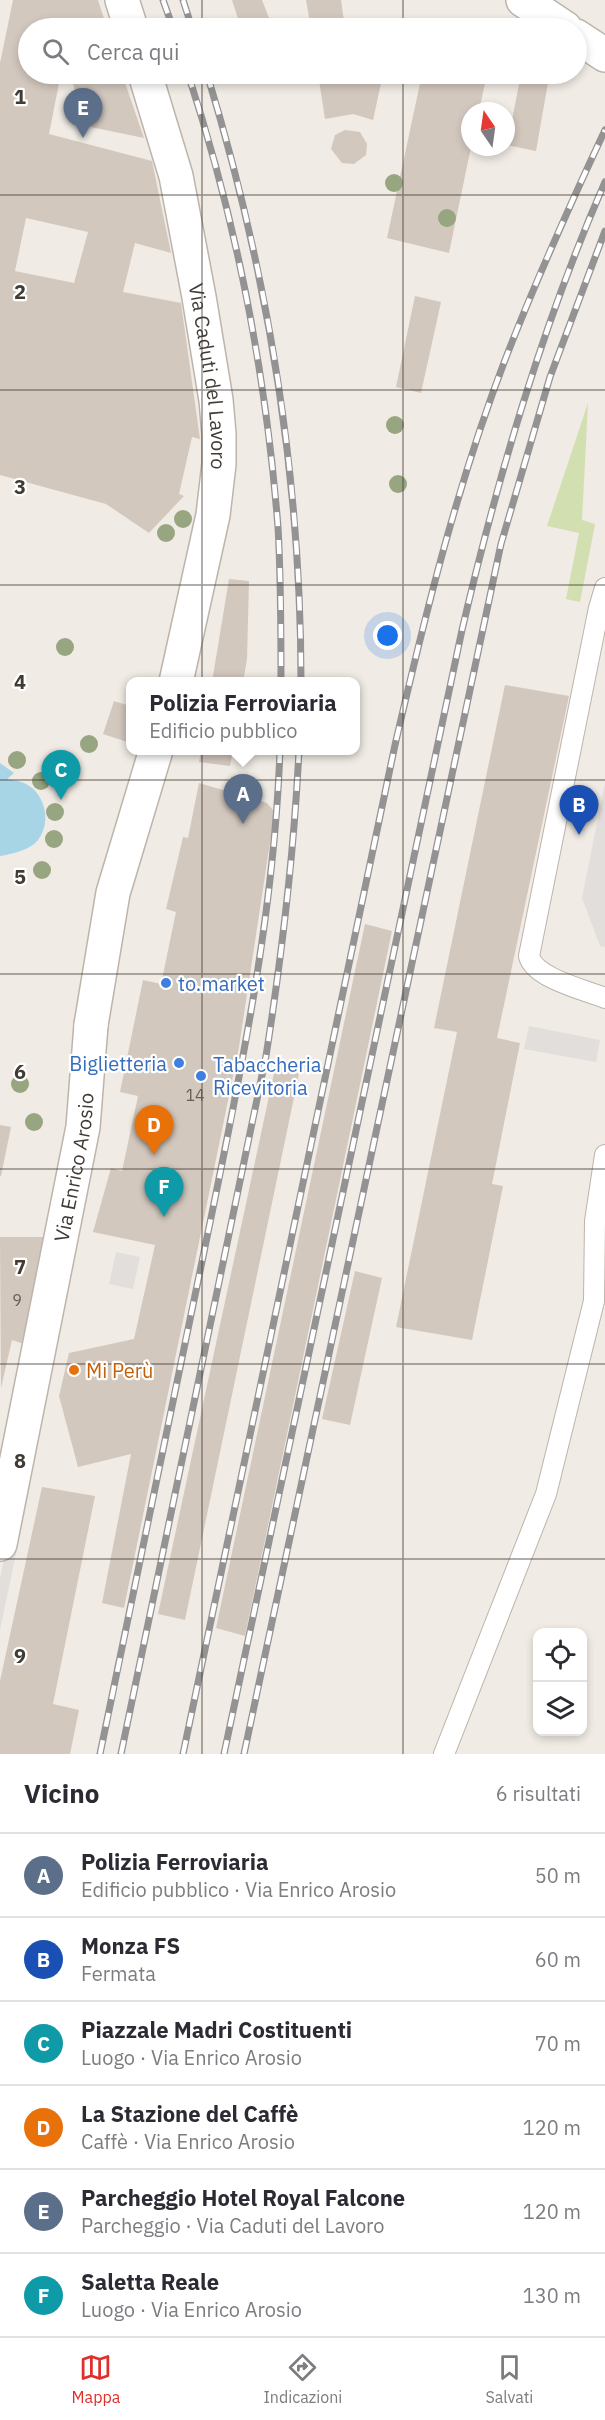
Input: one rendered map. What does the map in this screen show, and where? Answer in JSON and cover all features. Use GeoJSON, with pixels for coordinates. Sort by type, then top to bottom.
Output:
{"type":"FeatureCollection","features":[{"type":"Feature","properties":{"kind":"street"},"geometry":{"type":"LineString","coordinates":[[122,0],[128,18]]}},
{"type":"Feature","properties":{"kind":"street"},"geometry":{"type":"LineString","coordinates":[[523,0],[551,18]]}},
{"type":"Feature","properties":{"kind":"street"},"geometry":{"type":"LineString","coordinates":[[587,43],[605,55]]}},
{"type":"Feature","properties":{"kind":"street","name":"Via Caduti del Lavoro"},"geometry":{"type":"LineString","coordinates":[[148,84],[176,176],[200,297],[219,434],[219,464],[213,515],[177,677]]}},
{"type":"Feature","properties":{"kind":"street","name":"Via Enrico Arosio"},"geometry":{"type":"LineString","coordinates":[[0,1544],[83,1127],[91,1025],[113,893],[155,755]]}},
{"type":"Feature","properties":{"kind":"lane"},"geometry":{"type":"LineString","coordinates":[[605,588],[599,608],[529,956],[532,965],[542,972],[605,998]]}},
{"type":"Feature","properties":{"kind":"lane"},"geometry":{"type":"LineString","coordinates":[[444,1754],[546,1494],[594,1301],[595,1221],[605,1155]]}},
{"type":"Feature","properties":{"kind":"green space"},"geometry":{"type":"Polygon","coordinates":[[[588,403],[582,520],[595,524],[580,602],[566,599],[579,533],[547,526],[588,403]]]}},
{"type":"Feature","properties":{"kind":"shaded area"},"geometry":{"type":"Polygon","coordinates":[[[605,783],[605,947],[600,946],[582,898],[605,783]]]}},
{"type":"Feature","properties":{"kind":"shaded area"},"geometry":{"type":"Polygon","coordinates":[[[529,1026],[600,1040],[596,1062],[524,1049],[529,1026]]]}},
{"type":"Feature","properties":{"kind":"shaded area"},"geometry":{"type":"Polygon","coordinates":[[[116,1252],[140,1257],[133,1289],[109,1284],[116,1252]]]}},
{"type":"Feature","properties":{"kind":"shaded area"},"geometry":{"type":"Polygon","coordinates":[[[19,1486],[30,1487],[0,1630],[0,1579],[19,1486]]]}},
{"type":"Feature","properties":{"kind":"water"},"geometry":{"type":"Polygon","coordinates":[[[0,763],[14,773],[7,779],[21,782],[35,791],[44,807],[45,824],[43,832],[35,843],[20,851],[0,856],[0,763]]]}},
{"type":"Feature","properties":{"kind":"building"},"geometry":{"type":"Polygon","coordinates":[[[13,0],[98,0],[104,18],[18,18],[18,84],[59,84],[49,134],[152,161],[171,253],[135,243],[123,292],[181,303],[200,439],[192,437],[179,494],[184,496],[149,533],[106,504],[0,475],[0,63],[13,0]],[[26,218],[15,271],[74,283],[88,232],[26,218]]]}},
{"type":"Feature","properties":{"kind":"building"},"geometry":{"type":"Polygon","coordinates":[[[232,0],[262,0],[269,18],[238,18],[232,0]]]}},
{"type":"Feature","properties":{"kind":"building"},"geometry":{"type":"Polygon","coordinates":[[[306,0],[341,0],[344,18],[309,18],[306,0]]]}},
{"type":"Feature","properties":{"kind":"building"},"geometry":{"type":"Polygon","coordinates":[[[73,84],[125,84],[144,138],[86,126],[73,84]]]}},
{"type":"Feature","properties":{"kind":"building"},"geometry":{"type":"Polygon","coordinates":[[[320,84],[381,84],[373,120],[353,114],[325,119],[320,84]]]}},
{"type":"Feature","properties":{"kind":"building"},"geometry":{"type":"Polygon","coordinates":[[[420,84],[485,84],[481,102],[461,102],[461,156],[469,156],[449,253],[387,238],[420,84]]]}},
{"type":"Feature","properties":{"kind":"building"},"geometry":{"type":"Polygon","coordinates":[[[519,84],[548,84],[536,151],[515,147],[515,104],[519,84]]]}},
{"type":"Feature","properties":{"kind":"building"},"geometry":{"type":"Polygon","coordinates":[[[345,130],[360,132],[367,144],[366,155],[354,164],[342,163],[331,149],[335,135],[345,130]]]}},
{"type":"Feature","properties":{"kind":"building"},"geometry":{"type":"Polygon","coordinates":[[[415,296],[441,302],[421,393],[396,387],[415,296]]]}},
{"type":"Feature","properties":{"kind":"building"},"geometry":{"type":"Polygon","coordinates":[[[229,579],[249,581],[247,659],[244,677],[213,677],[229,579]]]}},
{"type":"Feature","properties":{"kind":"building"},"geometry":{"type":"Polygon","coordinates":[[[505,685],[569,696],[497,1038],[520,1043],[492,1184],[503,1186],[472,1340],[396,1327],[457,1032],[434,1028],[505,685]]]}},
{"type":"Feature","properties":{"kind":"building"},"geometry":{"type":"Polygon","coordinates":[[[114,701],[126,705],[126,742],[103,734],[114,701]]]}},
{"type":"Feature","properties":{"kind":"building"},"geometry":{"type":"Polygon","coordinates":[[[200,755],[232,755],[230,766],[199,762],[200,755]]]}},
{"type":"Feature","properties":{"kind":"building"},"geometry":{"type":"Polygon","coordinates":[[[199,783],[267,803],[273,810],[274,816],[239,1047],[124,1608],[102,1603],[131,1454],[78,1467],[59,1396],[69,1353],[134,1339],[155,1245],[93,1232],[111,1168],[122,1171],[138,1096],[120,1092],[143,980],[161,984],[176,912],[166,909],[183,837],[188,838],[199,783]]]}},
{"type":"Feature","properties":{"kind":"building"},"geometry":{"type":"Polygon","coordinates":[[[365,924],[392,931],[245,1636],[216,1628],[365,924]]]}},
{"type":"Feature","properties":{"kind":"building"},"geometry":{"type":"Polygon","coordinates":[[[277,1059],[301,1064],[185,1620],[158,1614],[277,1059]]]}},
{"type":"Feature","properties":{"kind":"building"},"geometry":{"type":"Polygon","coordinates":[[[0,1125],[11,1127],[1,1176],[0,1176],[0,1125]]]}},
{"type":"Feature","properties":{"kind":"building"},"geometry":{"type":"Polygon","coordinates":[[[0,1237],[48,1237],[24,1344],[12,1340],[1,1388],[0,1237]]]}},
{"type":"Feature","properties":{"kind":"building"},"geometry":{"type":"Polygon","coordinates":[[[355,1271],[382,1278],[350,1425],[322,1419],[355,1271]]]}},
{"type":"Feature","properties":{"kind":"building"},"geometry":{"type":"Polygon","coordinates":[[[42,1487],[95,1496],[53,1704],[79,1710],[70,1754],[0,1754],[0,1681],[42,1487]]]}},
{"type":"Feature","properties":{"kind":"railway"},"geometry":{"type":"LineString","coordinates":[[163,0],[169,18]]}},
{"type":"Feature","properties":{"kind":"railway"},"geometry":{"type":"LineString","coordinates":[[183,0],[189,18]]}},
{"type":"Feature","properties":{"kind":"railway"},"geometry":{"type":"LineString","coordinates":[[191,84],[221,185],[234,241],[266,412],[278,527],[281,677]]}},
{"type":"Feature","properties":{"kind":"railway"},"geometry":{"type":"LineString","coordinates":[[210,84],[247,223],[264,298],[277,374],[295,526],[301,677]]}},
{"type":"Feature","properties":{"kind":"railway"},"geometry":{"type":"LineString","coordinates":[[183,1754],[395,745],[430,599],[457,502],[505,360],[553,244],[605,130]]}},
{"type":"Feature","properties":{"kind":"railway"},"geometry":{"type":"LineString","coordinates":[[224,1754],[476,572],[523,402],[561,291],[605,182]]}},
{"type":"Feature","properties":{"kind":"railway"},"geometry":{"type":"LineString","coordinates":[[244,1754],[501,544],[550,377],[605,231]]}},
{"type":"Feature","properties":{"kind":"railway"},"geometry":{"type":"LineString","coordinates":[[100,1754],[241,1065],[270,877],[280,755]]}},
{"type":"Feature","properties":{"kind":"railway"},"geometry":{"type":"LineString","coordinates":[[121,1754],[266,1056],[287,903],[299,755]]}},
{"type":"Feature","properties":{"kind":"place","name":"Parcheggio Hotel Royal Falcone"},"geometry":{"type":"Point","coordinates":[83,138]}},
{"type":"Feature","properties":{"kind":"place","name":"Piazzale Madri Costituenti"},"geometry":{"type":"Point","coordinates":[61,800]}},
{"type":"Feature","properties":{"kind":"place","name":"Polizia Ferroviaria"},"geometry":{"type":"Point","coordinates":[243,824]}},
{"type":"Feature","properties":{"kind":"place","name":"Monza FS"},"geometry":{"type":"Point","coordinates":[579,835]}},
{"type":"Feature","properties":{"kind":"place","name":"to.market"},"geometry":{"type":"Point","coordinates":[166,983]}},
{"type":"Feature","properties":{"kind":"place","name":"Biglietteria"},"geometry":{"type":"Point","coordinates":[179,1063]}},
{"type":"Feature","properties":{"kind":"place","name":"Tabaccheria Ricevitoria"},"geometry":{"type":"Point","coordinates":[201,1076]}},
{"type":"Feature","properties":{"kind":"place","name":"La Stazione del Caffè"},"geometry":{"type":"Point","coordinates":[154,1155]}},
{"type":"Feature","properties":{"kind":"place","name":"Saletta Reale"},"geometry":{"type":"Point","coordinates":[164,1217]}},
{"type":"Feature","properties":{"kind":"place","name":"Mi Perù"},"geometry":{"type":"Point","coordinates":[74,1370]}}]}
